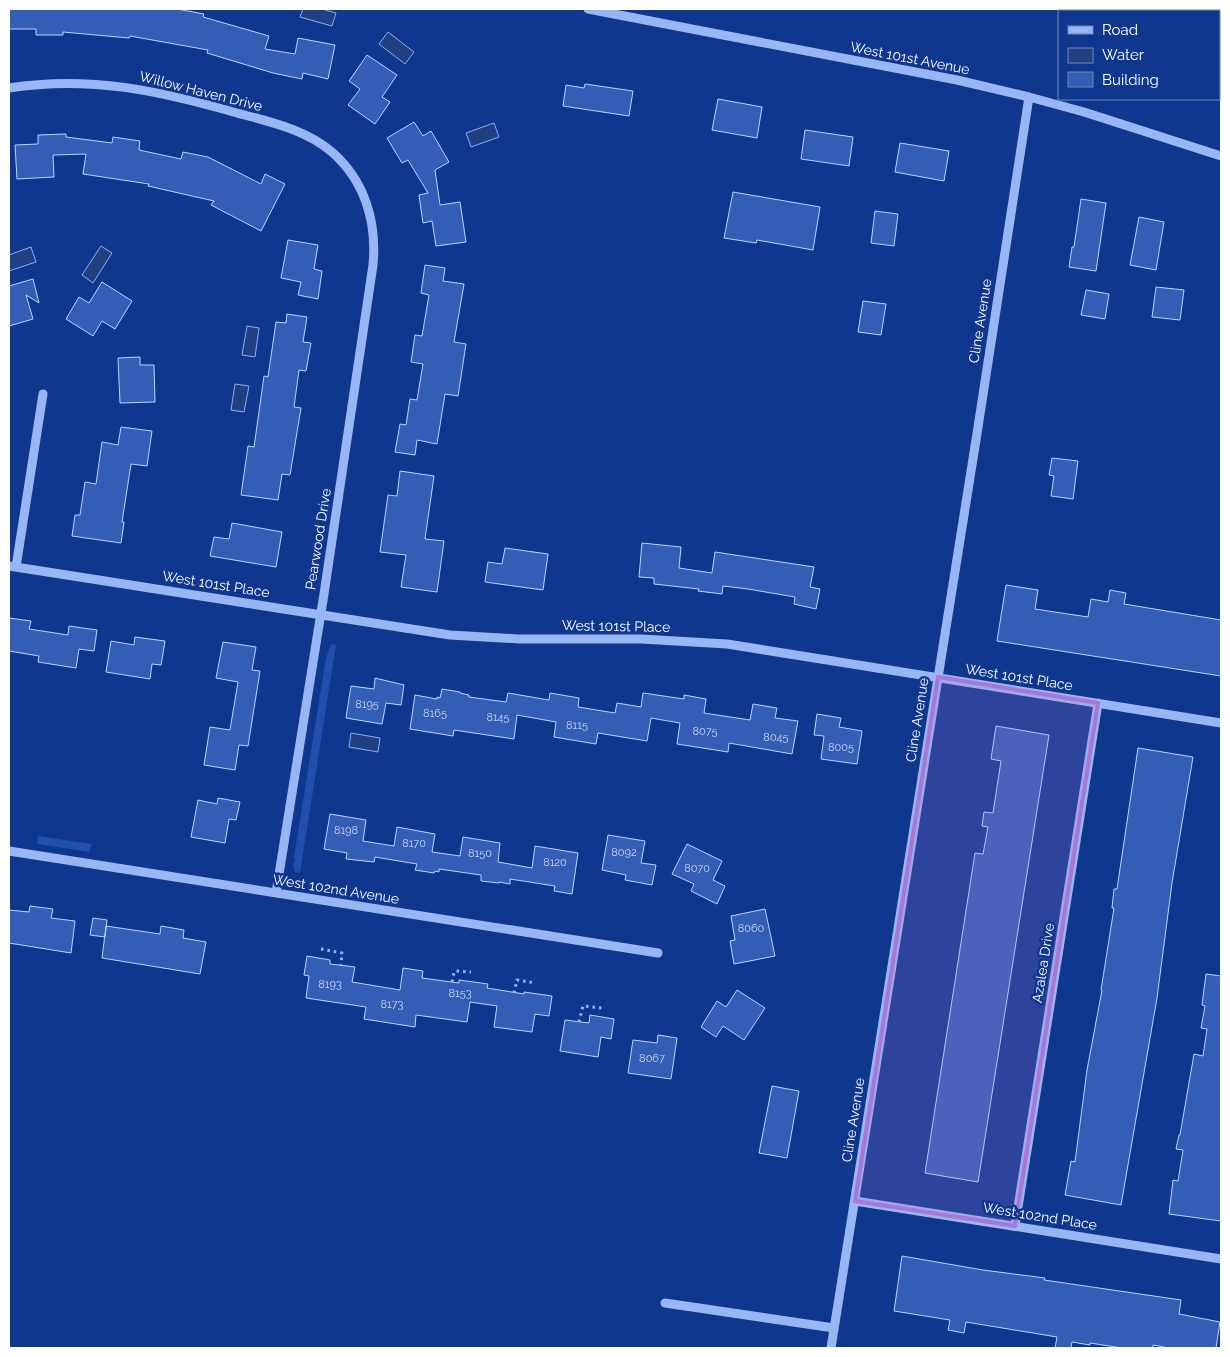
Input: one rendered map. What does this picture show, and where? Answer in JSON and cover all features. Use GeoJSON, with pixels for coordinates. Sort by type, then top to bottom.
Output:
{"type":"FeatureCollection","features":[{"type":"Feature","properties":{"kind":"street","name":"West 101st Avenue"},"geometry":{"type":"LineString","coordinates":[[588,9],[937,77],[1029,97],[1084,112],[1221,156]]}},
{"type":"Feature","properties":{"kind":"street","name":"Willow Haven Drive"},"geometry":{"type":"LineString","coordinates":[[9,88],[64,83],[99,83],[185,99],[285,126],[310,137],[332,152],[348,169],[361,189]]}},
{"type":"Feature","properties":{"kind":"street","name":"Cline Avenue"},"geometry":{"type":"LineString","coordinates":[[831,1348],[1029,97]]}},
{"type":"Feature","properties":{"kind":"street","name":"Pearwood Drive"},"geometry":{"type":"LineString","coordinates":[[276,893],[374,257],[372,218],[361,189]]}},
{"type":"Feature","properties":{"kind":"street"},"geometry":{"type":"LineString","coordinates":[[12,567],[43,394]]}},
{"type":"Feature","properties":{"kind":"street","name":"West 101st Place"},"geometry":{"type":"LineString","coordinates":[[12,567],[417,630],[484,638],[641,639],[727,644],[1221,723]]}},
{"type":"Feature","properties":{"kind":"street","name":"Azalea Drive"},"geometry":{"type":"LineString","coordinates":[[1015,1226],[1098,703]]}},
{"type":"Feature","properties":{"kind":"street","name":"West 102nd Avenue"},"geometry":{"type":"LineString","coordinates":[[9,851],[658,953]]}},
{"type":"Feature","properties":{"kind":"street","name":"West 102nd Place"},"geometry":{"type":"LineString","coordinates":[[855,1201],[1221,1258]]}},
{"type":"Feature","properties":{"kind":"street"},"geometry":{"type":"LineString","coordinates":[[665,1303],[834,1328]]}},
{"type":"Feature","properties":{"kind":"path"},"geometry":{"type":"LineString","coordinates":[[321,949],[342,953],[341,965]]}},
{"type":"Feature","properties":{"kind":"path"},"geometry":{"type":"LineString","coordinates":[[452,982],[454,972],[471,972]]}},
{"type":"Feature","properties":{"kind":"path"},"geometry":{"type":"LineString","coordinates":[[514,993],[517,980],[536,983]]}},
{"type":"Feature","properties":{"kind":"path"},"geometry":{"type":"LineString","coordinates":[[579,1022],[583,1006],[602,1008]]}},
{"type":"Feature","properties":{"kind":"highlighted area"},"geometry":{"type":"Polygon","coordinates":[[[938,677],[1098,703],[1015,1226],[855,1201],[938,677]]]}},
{"type":"Feature","properties":{"kind":"shaded area"},"geometry":{"type":"Polygon","coordinates":[[[331,644],[336,645],[300,873],[295,872],[293,865],[294,857],[326,658],[331,644]]]}},
{"type":"Feature","properties":{"kind":"shaded area"},"geometry":{"type":"Polygon","coordinates":[[[38,836],[92,844],[89,852],[37,844],[38,836]]]}},
{"type":"Feature","properties":{"kind":"water"},"geometry":{"type":"Polygon","coordinates":[[[303,9],[322,9],[336,13],[332,26],[300,17],[303,9]]]}},
{"type":"Feature","properties":{"kind":"water"},"geometry":{"type":"Polygon","coordinates":[[[388,32],[414,52],[405,64],[379,44],[388,32]]]}},
{"type":"Feature","properties":{"kind":"water"},"geometry":{"type":"Polygon","coordinates":[[[494,123],[499,137],[471,147],[466,133],[494,123]]]}},
{"type":"Feature","properties":{"kind":"water"},"geometry":{"type":"Polygon","coordinates":[[[101,246],[112,253],[93,283],[82,275],[101,246]]]}},
{"type":"Feature","properties":{"kind":"water"},"geometry":{"type":"Polygon","coordinates":[[[31,247],[36,262],[9,271],[9,255],[31,247]]]}},
{"type":"Feature","properties":{"kind":"water"},"geometry":{"type":"Polygon","coordinates":[[[247,326],[259,328],[255,357],[242,355],[247,326]]]}},
{"type":"Feature","properties":{"kind":"water"},"geometry":{"type":"Polygon","coordinates":[[[235,384],[249,386],[244,412],[231,410],[235,384]]]}},
{"type":"Feature","properties":{"kind":"water"},"geometry":{"type":"Polygon","coordinates":[[[351,733],[380,738],[378,752],[349,747],[351,733]]]}},
{"type":"Feature","properties":{"kind":"building"},"geometry":{"type":"Polygon","coordinates":[[[9,9],[177,9],[204,14],[203,17],[269,36],[265,49],[295,54],[298,38],[335,45],[328,79],[303,73],[302,79],[273,73],[207,53],[208,50],[130,36],[129,38],[63,32],[63,35],[36,35],[36,29],[9,29],[9,9]]]}},
{"type":"Feature","properties":{"kind":"building"},"geometry":{"type":"Polygon","coordinates":[[[367,55],[397,75],[382,97],[390,102],[375,124],[348,105],[360,89],[349,81],[367,55]]]}},
{"type":"Feature","properties":{"kind":"building"},"geometry":{"type":"Polygon","coordinates":[[[585,84],[633,91],[629,116],[563,106],[566,85],[584,88],[585,84]]]}},
{"type":"Feature","properties":{"kind":"building"},"geometry":{"type":"Polygon","coordinates":[[[718,99],[762,107],[757,138],[712,130],[718,99]]]}},
{"type":"Feature","properties":{"kind":"building"},"geometry":{"type":"Polygon","coordinates":[[[414,122],[423,136],[431,131],[449,162],[435,170],[440,205],[460,202],[466,242],[436,246],[432,221],[423,223],[419,195],[428,193],[408,160],[402,163],[387,138],[414,122]]]}},
{"type":"Feature","properties":{"kind":"building"},"geometry":{"type":"Polygon","coordinates":[[[805,130],[853,137],[849,166],[801,159],[805,130]]]}},
{"type":"Feature","properties":{"kind":"building"},"geometry":{"type":"Polygon","coordinates":[[[66,134],[66,137],[112,143],[113,137],[140,141],[139,150],[181,159],[183,152],[208,157],[261,184],[265,174],[285,184],[261,231],[211,205],[214,201],[148,186],[149,184],[83,174],[86,154],[53,155],[54,177],[17,179],[15,145],[38,144],[38,135],[66,134]]]}},
{"type":"Feature","properties":{"kind":"building"},"geometry":{"type":"Polygon","coordinates":[[[900,143],[949,151],[944,181],[895,172],[900,143]]]}},
{"type":"Feature","properties":{"kind":"building"},"geometry":{"type":"Polygon","coordinates":[[[733,192],[820,207],[813,250],[757,240],[756,243],[724,238],[733,192]]]}},
{"type":"Feature","properties":{"kind":"building"},"geometry":{"type":"Polygon","coordinates":[[[1081,199],[1106,203],[1096,271],[1069,267],[1081,199]]]}},
{"type":"Feature","properties":{"kind":"building"},"geometry":{"type":"Polygon","coordinates":[[[875,211],[898,214],[894,246],[871,243],[875,211]]]}},
{"type":"Feature","properties":{"kind":"building"},"geometry":{"type":"Polygon","coordinates":[[[1139,217],[1164,222],[1156,270],[1130,265],[1139,217]]]}},
{"type":"Feature","properties":{"kind":"building"},"geometry":{"type":"Polygon","coordinates":[[[288,240],[318,245],[314,269],[322,271],[318,299],[298,295],[301,282],[281,278],[288,240]]]}},
{"type":"Feature","properties":{"kind":"building"},"geometry":{"type":"Polygon","coordinates":[[[425,265],[445,268],[443,281],[464,284],[454,342],[466,344],[458,396],[445,394],[437,444],[417,440],[415,455],[395,452],[400,424],[406,425],[410,399],[417,400],[423,364],[411,362],[415,335],[422,336],[429,295],[421,293],[425,265]]]}},
{"type":"Feature","properties":{"kind":"building"},"geometry":{"type":"Polygon","coordinates":[[[33,279],[39,303],[26,295],[33,319],[9,326],[9,286],[33,279]]]}},
{"type":"Feature","properties":{"kind":"building"},"geometry":{"type":"Polygon","coordinates":[[[102,282],[132,301],[115,329],[102,321],[93,336],[66,319],[79,297],[89,303],[102,282]]]}},
{"type":"Feature","properties":{"kind":"building"},"geometry":{"type":"Polygon","coordinates":[[[1156,287],[1184,290],[1180,320],[1152,317],[1156,287]]]}},
{"type":"Feature","properties":{"kind":"building"},"geometry":{"type":"Polygon","coordinates":[[[1086,290],[1109,294],[1105,319],[1081,315],[1086,290]]]}},
{"type":"Feature","properties":{"kind":"building"},"geometry":{"type":"Polygon","coordinates":[[[863,301],[886,304],[881,335],[858,332],[863,301]]]}},
{"type":"Feature","properties":{"kind":"building"},"geometry":{"type":"Polygon","coordinates":[[[287,314],[307,317],[303,342],[311,343],[306,371],[299,370],[294,407],[301,408],[290,475],[282,474],[278,500],[241,495],[248,446],[254,447],[264,376],[268,377],[276,322],[286,323],[287,314]]]}},
{"type":"Feature","properties":{"kind":"building"},"geometry":{"type":"Polygon","coordinates":[[[140,357],[140,365],[154,365],[155,402],[120,403],[118,358],[140,357]]]}},
{"type":"Feature","properties":{"kind":"building"},"geometry":{"type":"Polygon","coordinates":[[[121,427],[152,431],[147,466],[131,464],[122,522],[124,522],[121,543],[72,536],[75,515],[80,515],[85,482],[96,484],[102,442],[118,445],[121,427]]]}},
{"type":"Feature","properties":{"kind":"building"},"geometry":{"type":"Polygon","coordinates":[[[1052,458],[1078,461],[1073,499],[1051,496],[1054,476],[1049,475],[1052,458]]]}},
{"type":"Feature","properties":{"kind":"building"},"geometry":{"type":"Polygon","coordinates":[[[400,471],[434,476],[425,539],[444,541],[437,592],[401,587],[406,555],[380,552],[388,495],[397,496],[400,471]]]}},
{"type":"Feature","properties":{"kind":"building"},"geometry":{"type":"Polygon","coordinates":[[[232,523],[282,532],[276,567],[210,556],[214,537],[229,539],[232,523]]]}},
{"type":"Feature","properties":{"kind":"building"},"geometry":{"type":"Polygon","coordinates":[[[642,543],[681,547],[679,568],[712,573],[715,552],[814,567],[810,587],[820,589],[816,609],[794,604],[795,597],[748,589],[723,586],[722,594],[698,591],[699,589],[654,584],[654,578],[639,577],[642,543]]]}},
{"type":"Feature","properties":{"kind":"building"},"geometry":{"type":"Polygon","coordinates":[[[505,548],[548,554],[543,590],[485,582],[488,562],[502,564],[505,548]]]}},
{"type":"Feature","properties":{"kind":"building"},"geometry":{"type":"Polygon","coordinates":[[[1006,585],[1038,590],[1035,609],[1088,617],[1091,599],[1108,602],[1110,590],[1126,593],[1124,604],[1221,620],[1221,676],[997,641],[1006,585]]]}},
{"type":"Feature","properties":{"kind":"building"},"geometry":{"type":"Polygon","coordinates":[[[9,618],[31,621],[29,629],[68,635],[69,626],[97,630],[94,651],[79,649],[76,668],[38,662],[39,656],[9,651],[9,618]]]}},
{"type":"Feature","properties":{"kind":"building"},"geometry":{"type":"Polygon","coordinates":[[[135,637],[165,641],[161,665],[152,664],[150,679],[106,672],[111,641],[134,645],[135,637]]]}},
{"type":"Feature","properties":{"kind":"building"},"geometry":{"type":"Polygon","coordinates":[[[223,642],[256,647],[252,670],[260,671],[248,746],[239,745],[235,770],[204,765],[210,727],[230,730],[238,682],[216,678],[223,642]]]}},
{"type":"Feature","properties":{"kind":"building"},"geometry":{"type":"Polygon","coordinates":[[[375,678],[404,685],[401,705],[386,703],[382,724],[346,718],[351,686],[374,689],[375,678]]]}},
{"type":"Feature","properties":{"kind":"building"},"geometry":{"type":"Polygon","coordinates":[[[442,689],[460,692],[469,695],[469,697],[506,702],[508,693],[549,700],[550,693],[579,698],[578,707],[615,713],[617,703],[641,707],[643,693],[684,699],[684,695],[706,699],[704,713],[750,720],[753,704],[777,708],[775,718],[798,721],[792,754],[729,743],[728,752],[677,744],[680,723],[651,718],[647,741],[598,733],[596,744],[554,737],[556,722],[517,715],[514,739],[454,730],[453,736],[410,729],[415,695],[437,699],[437,697],[440,698],[442,689]]]}},
{"type":"Feature","properties":{"kind":"building"},"geometry":{"type":"Polygon","coordinates":[[[817,714],[841,718],[839,727],[862,731],[857,764],[821,759],[824,736],[814,735],[817,714]]]}},
{"type":"Feature","properties":{"kind":"building"},"geometry":{"type":"Polygon","coordinates":[[[996,726],[1049,735],[978,1182],[925,1173],[975,853],[983,854],[988,827],[982,826],[984,812],[993,813],[1001,761],[991,759],[996,726]]]}},
{"type":"Feature","properties":{"kind":"building"},"geometry":{"type":"Polygon","coordinates":[[[1138,748],[1193,757],[1172,883],[1157,998],[1121,1205],[1065,1195],[1071,1161],[1075,1162],[1087,1070],[1102,990],[1114,908],[1112,908],[1114,889],[1117,889],[1138,748]]]}},
{"type":"Feature","properties":{"kind":"building"},"geometry":{"type":"Polygon","coordinates":[[[218,798],[240,802],[236,820],[229,819],[225,843],[191,837],[198,800],[217,804],[218,798]]]}},
{"type":"Feature","properties":{"kind":"building"},"geometry":{"type":"Polygon","coordinates":[[[330,814],[366,820],[363,841],[394,846],[397,827],[435,834],[432,852],[460,856],[463,837],[500,843],[498,862],[532,868],[535,846],[578,853],[572,894],[554,891],[555,886],[510,879],[510,884],[499,883],[481,881],[481,875],[439,869],[439,872],[435,871],[434,873],[415,870],[417,864],[375,857],[374,862],[346,859],[347,853],[324,849],[330,814]]]}},
{"type":"Feature","properties":{"kind":"building"},"geometry":{"type":"Polygon","coordinates":[[[608,835],[645,841],[641,863],[656,865],[652,885],[625,880],[626,875],[602,870],[608,835]]]}},
{"type":"Feature","properties":{"kind":"building"},"geometry":{"type":"Polygon","coordinates":[[[687,844],[722,861],[713,880],[725,886],[717,904],[691,891],[694,884],[672,874],[687,844]]]}},
{"type":"Feature","properties":{"kind":"building"},"geometry":{"type":"Polygon","coordinates":[[[30,906],[53,909],[51,918],[75,921],[71,953],[9,943],[9,910],[29,912],[30,906]]]}},
{"type":"Feature","properties":{"kind":"building"},"geometry":{"type":"Polygon","coordinates":[[[765,909],[775,956],[734,964],[730,941],[735,940],[731,916],[765,909]]]}},
{"type":"Feature","properties":{"kind":"building"},"geometry":{"type":"Polygon","coordinates":[[[93,918],[107,920],[105,937],[90,935],[93,918]]]}},
{"type":"Feature","properties":{"kind":"building"},"geometry":{"type":"Polygon","coordinates":[[[106,926],[160,934],[161,926],[184,930],[183,938],[206,942],[200,974],[102,958],[106,926]]]}},
{"type":"Feature","properties":{"kind":"building"},"geometry":{"type":"Polygon","coordinates":[[[307,956],[330,960],[330,964],[355,967],[352,982],[400,990],[403,968],[423,971],[422,978],[459,983],[459,980],[488,984],[487,988],[552,996],[549,1016],[535,1014],[532,1032],[494,1027],[497,1006],[470,1002],[467,1022],[416,1015],[415,1027],[364,1019],[366,1007],[306,998],[309,976],[304,975],[307,956]]]}},
{"type":"Feature","properties":{"kind":"building"},"geometry":{"type":"Polygon","coordinates":[[[1206,974],[1221,976],[1221,1221],[1169,1214],[1173,1180],[1178,1181],[1183,1150],[1176,1149],[1194,1054],[1203,1056],[1207,1029],[1201,1028],[1205,1006],[1202,1005],[1206,974]]]}},
{"type":"Feature","properties":{"kind":"building"},"geometry":{"type":"Polygon","coordinates":[[[737,990],[765,1008],[744,1040],[723,1026],[716,1037],[701,1027],[717,1001],[726,1007],[737,990]]]}},
{"type":"Feature","properties":{"kind":"building"},"geometry":{"type":"Polygon","coordinates":[[[590,1015],[614,1019],[611,1039],[601,1037],[598,1057],[560,1051],[565,1020],[589,1023],[590,1015]]]}},
{"type":"Feature","properties":{"kind":"building"},"geometry":{"type":"Polygon","coordinates":[[[658,1035],[677,1038],[671,1079],[628,1073],[633,1040],[657,1043],[658,1035]]]}},
{"type":"Feature","properties":{"kind":"building"},"geometry":{"type":"Polygon","coordinates":[[[772,1086],[799,1091],[787,1158],[759,1153],[772,1086]]]}},
{"type":"Feature","properties":{"kind":"building"},"geometry":{"type":"Polygon","coordinates":[[[902,1256],[983,1270],[1045,1278],[1044,1280],[1181,1300],[1179,1314],[1220,1322],[1216,1348],[1169,1348],[1153,1345],[1153,1348],[1122,1348],[1072,1342],[1071,1348],[1055,1348],[1057,1337],[966,1322],[964,1333],[948,1330],[950,1320],[894,1311],[902,1256]]]}}]}
